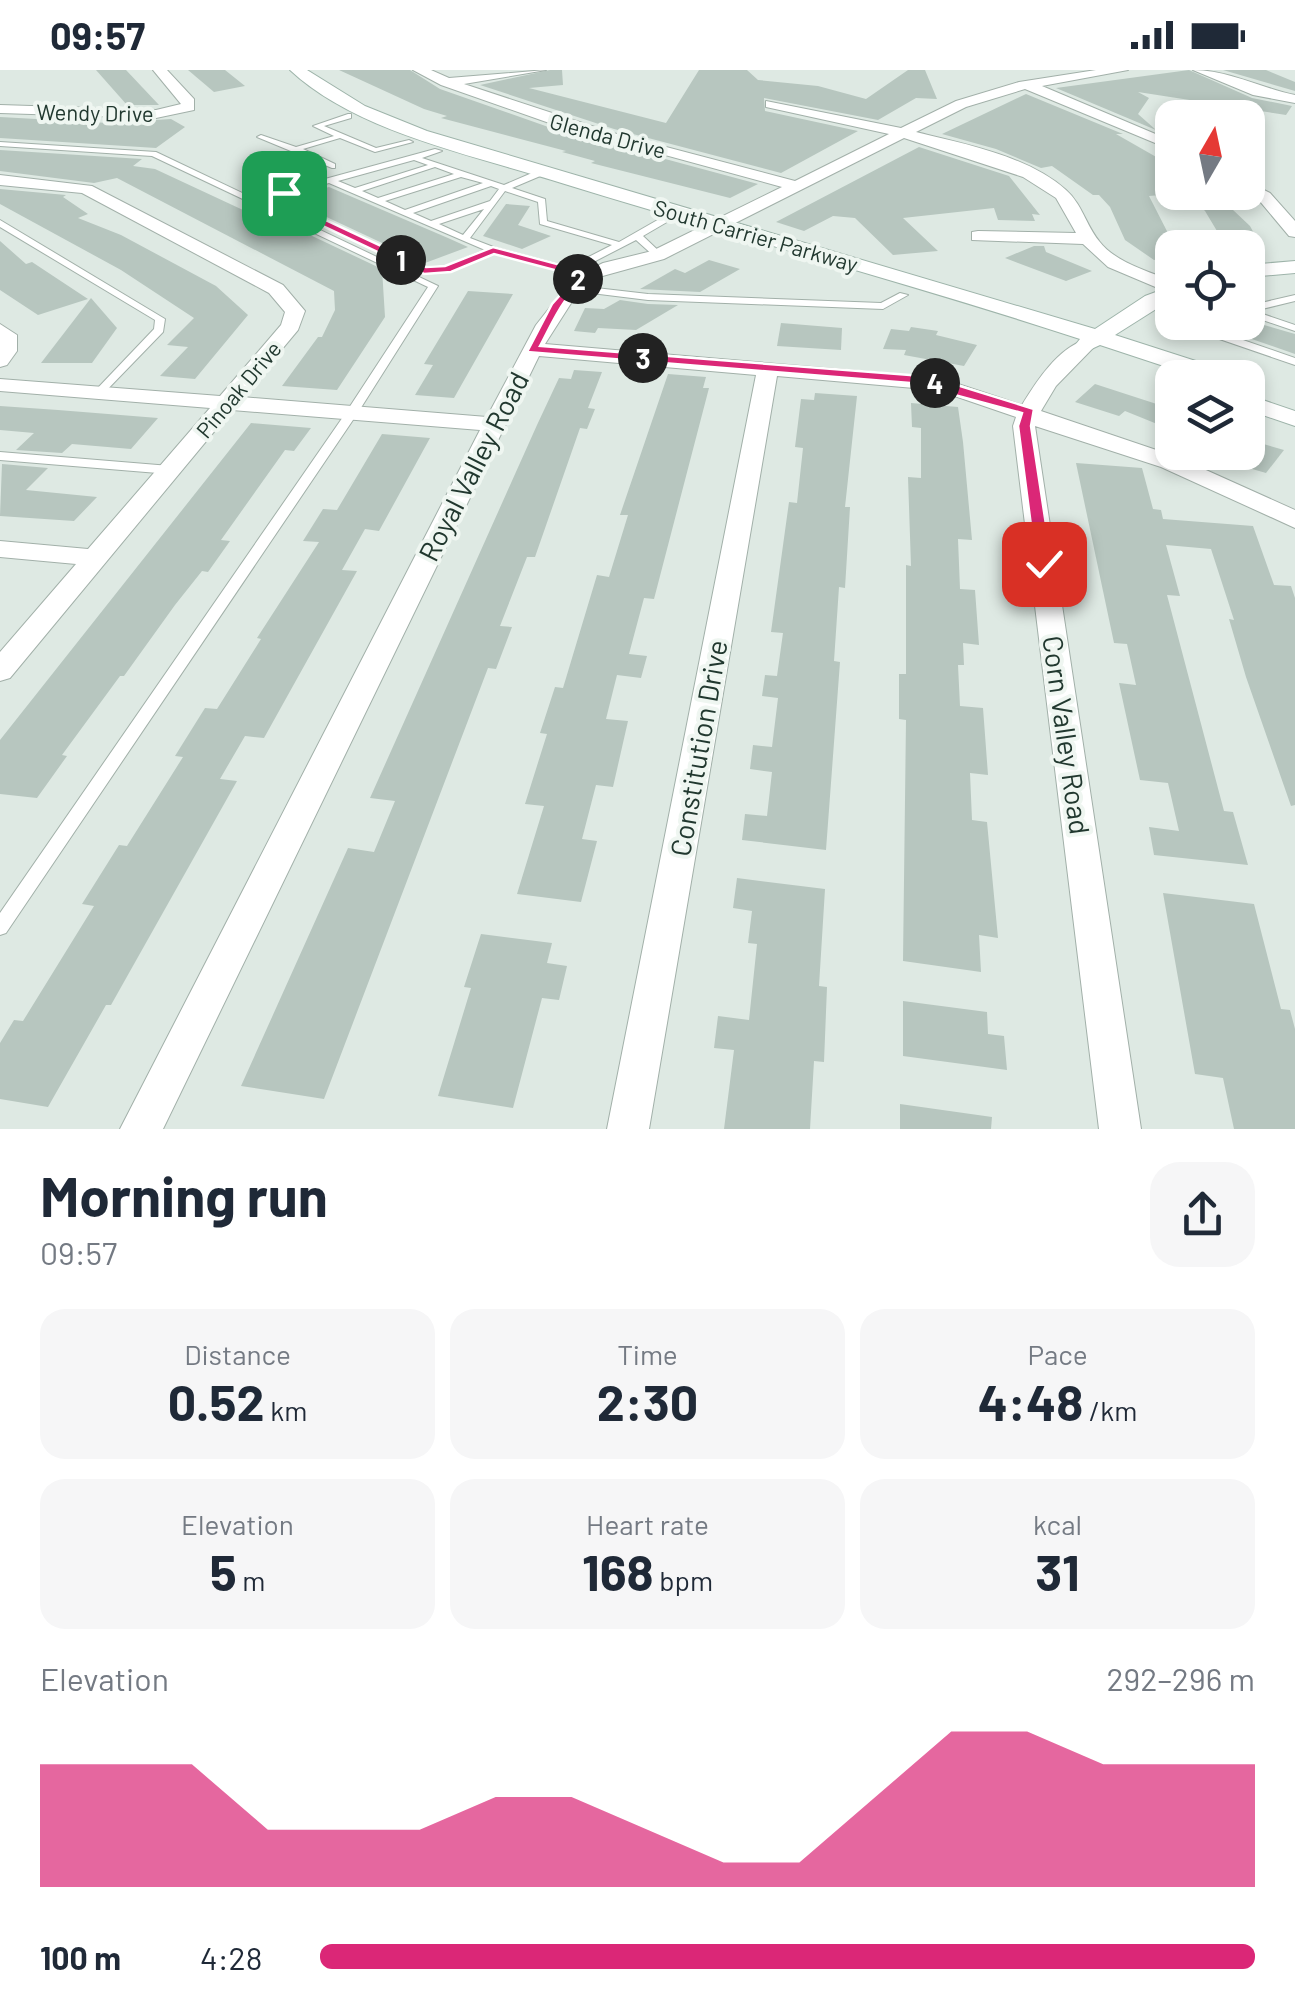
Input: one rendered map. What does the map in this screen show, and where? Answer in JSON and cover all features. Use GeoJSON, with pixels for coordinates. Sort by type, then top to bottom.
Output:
{"type":"FeatureCollection","features":[{"type":"Feature","properties":{"kind":"main road","name":"South Carrier Parkway"},"geometry":{"type":"LineString","coordinates":[[291,75],[412,150],[435,158],[533,176],[1155,362]]}},
{"type":"Feature","properties":{"kind":"main road","name":"South Carrier Parkway"},"geometry":{"type":"LineString","coordinates":[[350,113],[421,134],[664,220],[711,229],[903,294],[1091,340]]}},
{"type":"Feature","properties":{"kind":"main road"},"geometry":{"type":"LineString","coordinates":[[1265,271],[1295,268]]}},
{"type":"Feature","properties":{"kind":"main road"},"geometry":{"type":"LineString","coordinates":[[1091,340],[1155,300]]}},
{"type":"Feature","properties":{"kind":"main road"},"geometry":{"type":"LineString","coordinates":[[1133,312],[1144,338],[1169,360]]}},
{"type":"Feature","properties":{"kind":"main road"},"geometry":{"type":"LineString","coordinates":[[1265,390],[1295,400]]}},
{"type":"Feature","properties":{"kind":"main road"},"geometry":{"type":"LineString","coordinates":[[1265,408],[1295,418]]}},
{"type":"Feature","properties":{"kind":"street","name":"Wendy Drive"},"geometry":{"type":"LineString","coordinates":[[0,109],[156,114],[189,107],[188,100],[160,70]]}},
{"type":"Feature","properties":{"kind":"street","name":"Glenda Drive"},"geometry":{"type":"LineString","coordinates":[[420,70],[542,117],[800,187]]}},
{"type":"Feature","properties":{"kind":"street"},"geometry":{"type":"LineString","coordinates":[[446,82],[539,70]]}},
{"type":"Feature","properties":{"kind":"street"},"geometry":{"type":"LineString","coordinates":[[576,278],[647,246],[711,229],[961,104],[1024,84],[1121,70]]}},
{"type":"Feature","properties":{"kind":"street"},"geometry":{"type":"LineString","coordinates":[[1200,70],[1258,92],[1295,99]]}},
{"type":"Feature","properties":{"kind":"street"},"geometry":{"type":"LineString","coordinates":[[1024,84],[1086,106],[1155,138]]}},
{"type":"Feature","properties":{"kind":"street"},"geometry":{"type":"LineString","coordinates":[[772,104],[986,157],[1027,172],[1057,190],[1078,212],[1088,239],[1101,254],[1155,281]]}},
{"type":"Feature","properties":{"kind":"street","name":"Pinoak Drive"},"geometry":{"type":"LineString","coordinates":[[0,180],[86,189],[276,289],[295,311],[291,326],[4,662]]}},
{"type":"Feature","properties":{"kind":"street"},"geometry":{"type":"LineString","coordinates":[[1265,197],[1295,232]]}},
{"type":"Feature","properties":{"kind":"street"},"geometry":{"type":"LineString","coordinates":[[978,236],[1088,239]]}},
{"type":"Feature","properties":{"kind":"street","name":"Royal Valley Road"},"geometry":{"type":"LineString","coordinates":[[141,1129],[532,349],[576,278]]}},
{"type":"Feature","properties":{"kind":"street"},"geometry":{"type":"LineString","coordinates":[[0,330],[7,334],[7,351],[0,361]]}},
{"type":"Feature","properties":{"kind":"street"},"geometry":{"type":"LineString","coordinates":[[1029,412],[1054,372],[1091,340]]}},
{"type":"Feature","properties":{"kind":"street"},"geometry":{"type":"LineString","coordinates":[[532,349],[925,381],[1029,412],[1169,462],[1246,494],[1295,520]]}},
{"type":"Feature","properties":{"kind":"street","name":"Constitution Drive"},"geometry":{"type":"LineString","coordinates":[[628,1129],[768,367]]}},
{"type":"Feature","properties":{"kind":"street"},"geometry":{"type":"LineString","coordinates":[[0,385],[494,424]]}},
{"type":"Feature","properties":{"kind":"street","name":"Corn Valley Road"},"geometry":{"type":"LineString","coordinates":[[1029,412],[1024,426],[1120,1129]]}},
{"type":"Feature","properties":{"kind":"street"},"geometry":{"type":"LineString","coordinates":[[0,549],[96,558]]}},
{"type":"Feature","properties":{"kind":"lane"},"geometry":{"type":"LineString","coordinates":[[350,113],[317,126],[380,151],[412,150]]}},
{"type":"Feature","properties":{"kind":"lane"},"geometry":{"type":"LineString","coordinates":[[296,149],[340,136]]}},
{"type":"Feature","properties":{"kind":"lane"},"geometry":{"type":"LineString","coordinates":[[261,137],[332,166]]}},
{"type":"Feature","properties":{"kind":"lane"},"geometry":{"type":"LineString","coordinates":[[0,144],[153,154],[433,286],[351,414],[0,928]]}},
{"type":"Feature","properties":{"kind":"lane"},"geometry":{"type":"LineString","coordinates":[[412,150],[402,158],[284,193],[277,201],[424,270],[447,270],[493,250]]}},
{"type":"Feature","properties":{"kind":"lane"},"geometry":{"type":"LineString","coordinates":[[354,190],[435,158],[460,175],[542,201],[543,222],[620,245],[647,246],[664,220]]}},
{"type":"Feature","properties":{"kind":"lane"},"geometry":{"type":"LineString","coordinates":[[378,201],[460,175]]}},
{"type":"Feature","properties":{"kind":"lane"},"geometry":{"type":"LineString","coordinates":[[466,239],[503,189],[533,176]]}},
{"type":"Feature","properties":{"kind":"lane"},"geometry":{"type":"LineString","coordinates":[[329,180],[493,250],[576,278],[686,299],[803,300],[883,306],[903,294]]}},
{"type":"Feature","properties":{"kind":"lane"},"geometry":{"type":"LineString","coordinates":[[404,212],[489,184]]}},
{"type":"Feature","properties":{"kind":"lane"},"geometry":{"type":"LineString","coordinates":[[432,224],[492,202]]}},
{"type":"Feature","properties":{"kind":"lane"},"geometry":{"type":"LineString","coordinates":[[0,222],[160,320],[159,330],[98,393]]}},
{"type":"Feature","properties":{"kind":"lane"},"geometry":{"type":"LineString","coordinates":[[576,278],[620,245]]}},
{"type":"Feature","properties":{"kind":"lane"},"geometry":{"type":"LineString","coordinates":[[1265,306],[1295,298]]}},
{"type":"Feature","properties":{"kind":"lane"},"geometry":{"type":"LineString","coordinates":[[1265,317],[1295,328]]}},
{"type":"Feature","properties":{"kind":"lane"},"geometry":{"type":"LineString","coordinates":[[1230,340],[1295,362]]}},
{"type":"Feature","properties":{"kind":"lane"},"geometry":{"type":"LineString","coordinates":[[0,456],[170,470]]}},
{"type":"Feature","properties":{"kind":"building"},"geometry":{"type":"Polygon","coordinates":[[[96,70],[126,70],[159,105],[127,105],[96,70]]]}},
{"type":"Feature","properties":{"kind":"building"},"geometry":{"type":"Polygon","coordinates":[[[188,70],[225,70],[245,86],[214,92],[188,70]]]}},
{"type":"Feature","properties":{"kind":"building"},"geometry":{"type":"Polygon","coordinates":[[[339,70],[410,70],[440,89],[554,129],[758,184],[730,198],[591,163],[595,161],[441,118],[447,116],[339,70]]]}},
{"type":"Feature","properties":{"kind":"building"},"geometry":{"type":"Polygon","coordinates":[[[562,70],[563,85],[529,88],[666,123],[699,70],[747,70],[758,80],[818,86],[866,99],[908,70],[925,70],[937,99],[916,98],[878,120],[764,98],[765,111],[858,131],[781,173],[614,129],[480,85],[562,70]]]}},
{"type":"Feature","properties":{"kind":"building"},"geometry":{"type":"Polygon","coordinates":[[[1189,70],[1262,100],[1189,100],[1138,92],[1149,98],[1138,114],[1155,130],[1056,88],[1189,70]]]}},
{"type":"Feature","properties":{"kind":"building"},"geometry":{"type":"Polygon","coordinates":[[[1223,70],[1266,70],[1295,82],[1295,91],[1223,70]]]}},
{"type":"Feature","properties":{"kind":"building"},"geometry":{"type":"Polygon","coordinates":[[[1026,94],[1123,134],[1116,134],[1155,156],[1155,195],[1149,196],[1166,230],[1155,230],[1155,260],[1125,240],[1110,207],[1099,195],[1093,195],[1052,166],[1041,168],[996,149],[942,134],[1026,94]]]}},
{"type":"Feature","properties":{"kind":"building"},"geometry":{"type":"Polygon","coordinates":[[[1265,101],[1292,106],[1286,115],[1265,112],[1265,101]]]}},
{"type":"Feature","properties":{"kind":"building"},"geometry":{"type":"Polygon","coordinates":[[[0,117],[145,125],[141,121],[171,119],[185,127],[156,148],[0,138],[0,117]]]}},
{"type":"Feature","properties":{"kind":"building"},"geometry":{"type":"Polygon","coordinates":[[[919,147],[1009,176],[1040,215],[1032,214],[1035,221],[998,220],[994,208],[903,218],[938,251],[893,255],[855,218],[833,216],[804,231],[776,222],[919,147]]]}},
{"type":"Feature","properties":{"kind":"building"},"geometry":{"type":"Polygon","coordinates":[[[0,150],[142,159],[133,166],[155,169],[243,210],[251,207],[382,269],[385,317],[337,390],[282,386],[318,337],[322,337],[335,310],[334,291],[117,178],[94,183],[0,171],[0,150]]]}},
{"type":"Feature","properties":{"kind":"building"},"geometry":{"type":"Polygon","coordinates":[[[329,187],[468,247],[425,263],[288,199],[329,187]]]}},
{"type":"Feature","properties":{"kind":"building"},"geometry":{"type":"Polygon","coordinates":[[[0,189],[66,195],[63,197],[88,214],[78,218],[121,235],[216,286],[248,315],[195,379],[160,376],[188,347],[167,345],[194,318],[121,270],[0,204],[0,189]]]}},
{"type":"Feature","properties":{"kind":"building"},"geometry":{"type":"Polygon","coordinates":[[[506,204],[530,206],[518,225],[551,236],[522,249],[483,236],[506,204]]]}},
{"type":"Feature","properties":{"kind":"building"},"geometry":{"type":"Polygon","coordinates":[[[1233,210],[1252,230],[1216,230],[1205,211],[1233,210]]]}},
{"type":"Feature","properties":{"kind":"building"},"geometry":{"type":"Polygon","coordinates":[[[0,241],[26,264],[32,262],[88,299],[38,315],[0,290],[0,241]]]}},
{"type":"Feature","properties":{"kind":"building"},"geometry":{"type":"Polygon","coordinates":[[[1044,246],[1046,252],[1092,271],[1066,281],[1005,258],[1044,246]]]}},
{"type":"Feature","properties":{"kind":"building"},"geometry":{"type":"Polygon","coordinates":[[[709,260],[740,269],[700,292],[640,289],[675,269],[685,273],[709,260]]]}},
{"type":"Feature","properties":{"kind":"building"},"geometry":{"type":"Polygon","coordinates":[[[468,291],[513,294],[454,398],[415,395],[433,365],[424,364],[468,291]]]}},
{"type":"Feature","properties":{"kind":"building"},"geometry":{"type":"Polygon","coordinates":[[[91,298],[117,328],[92,363],[41,363],[91,298]]]}},
{"type":"Feature","properties":{"kind":"building"},"geometry":{"type":"Polygon","coordinates":[[[620,300],[678,305],[636,330],[574,331],[585,308],[604,309],[620,300]]]}},
{"type":"Feature","properties":{"kind":"building"},"geometry":{"type":"Polygon","coordinates":[[[781,323],[842,328],[841,350],[777,346],[781,323]]]}},
{"type":"Feature","properties":{"kind":"building"},"geometry":{"type":"Polygon","coordinates":[[[1265,325],[1295,334],[1295,354],[1255,340],[1265,340],[1265,325]]]}},
{"type":"Feature","properties":{"kind":"building"},"geometry":{"type":"Polygon","coordinates":[[[911,327],[938,331],[936,335],[977,345],[964,366],[904,355],[906,350],[883,349],[891,329],[909,331],[911,327]]]}},
{"type":"Feature","properties":{"kind":"building"},"geometry":{"type":"Polygon","coordinates":[[[574,370],[602,372],[588,408],[595,409],[587,429],[580,428],[535,557],[527,557],[500,626],[512,627],[496,669],[488,668],[324,1099],[241,1086],[348,848],[374,852],[395,801],[370,798],[559,378],[571,379],[574,370]]]}},
{"type":"Feature","properties":{"kind":"building"},"geometry":{"type":"Polygon","coordinates":[[[668,374],[706,377],[703,388],[709,388],[654,599],[644,598],[629,654],[647,656],[641,678],[617,675],[606,719],[628,721],[613,787],[596,785],[582,839],[597,841],[581,902],[517,894],[544,806],[525,804],[547,734],[540,733],[555,687],[563,688],[597,575],[609,577],[628,515],[620,515],[668,374]]]}},
{"type":"Feature","properties":{"kind":"building"},"geometry":{"type":"Polygon","coordinates":[[[1095,384],[1155,403],[1155,423],[1125,411],[1119,416],[1075,402],[1095,384]]]}},
{"type":"Feature","properties":{"kind":"building"},"geometry":{"type":"Polygon","coordinates":[[[815,393],[857,396],[845,507],[850,507],[845,588],[839,587],[834,661],[840,662],[826,850],[742,840],[745,814],[767,816],[772,772],[750,769],[753,745],[772,747],[778,698],[762,696],[765,675],[777,676],[783,633],[771,632],[789,502],[797,503],[803,448],[795,447],[801,399],[814,400],[815,393]]]}},
{"type":"Feature","properties":{"kind":"building"},"geometry":{"type":"Polygon","coordinates":[[[911,403],[958,407],[963,442],[972,540],[958,539],[960,589],[975,590],[979,645],[963,643],[964,665],[958,665],[960,706],[983,708],[988,775],[970,773],[972,820],[987,822],[998,938],[979,935],[981,972],[903,961],[906,720],[899,719],[899,674],[906,674],[906,565],[911,566],[908,477],[921,478],[921,428],[912,427],[911,403]]]}},
{"type":"Feature","properties":{"kind":"building"},"geometry":{"type":"Polygon","coordinates":[[[0,406],[158,418],[131,449],[72,444],[62,453],[16,450],[34,433],[0,430],[0,406]]]}},
{"type":"Feature","properties":{"kind":"building"},"geometry":{"type":"Polygon","coordinates":[[[251,423],[311,428],[294,451],[285,450],[221,540],[230,541],[208,572],[202,571],[124,676],[120,676],[62,755],[67,756],[37,798],[0,794],[0,740],[251,423]]]}},
{"type":"Feature","properties":{"kind":"building"},"geometry":{"type":"Polygon","coordinates":[[[382,434],[430,438],[379,531],[365,529],[342,570],[357,571],[264,738],[245,736],[220,779],[237,781],[111,1005],[106,1005],[48,1107],[0,1099],[0,1043],[14,1020],[23,1021],[94,906],[82,904],[119,845],[127,846],[183,757],[175,756],[205,708],[217,709],[261,639],[257,638],[319,542],[303,541],[323,509],[337,510],[382,434]]]}},
{"type":"Feature","properties":{"kind":"building"},"geometry":{"type":"Polygon","coordinates":[[[1265,444],[1284,450],[1266,473],[1256,470],[1265,470],[1265,444]]]}},
{"type":"Feature","properties":{"kind":"building"},"geometry":{"type":"Polygon","coordinates":[[[1076,463],[1142,468],[1153,509],[1161,510],[1163,519],[1253,526],[1274,585],[1291,586],[1295,598],[1295,805],[1291,806],[1246,677],[1229,619],[1234,620],[1211,549],[1166,545],[1180,596],[1167,595],[1224,811],[1233,812],[1248,865],[1154,855],[1149,827],[1179,831],[1168,783],[1140,780],[1119,683],[1136,685],[1127,644],[1114,643],[1076,463]]]}},
{"type":"Feature","properties":{"kind":"building"},"geometry":{"type":"Polygon","coordinates":[[[2,464],[48,468],[26,490],[97,497],[74,521],[0,516],[2,464]]]}},
{"type":"Feature","properties":{"kind":"building"},"geometry":{"type":"Polygon","coordinates":[[[737,878],[825,889],[819,986],[827,987],[824,1062],[814,1061],[810,1129],[724,1129],[734,1050],[714,1048],[718,1016],[749,1020],[757,944],[748,943],[752,911],[733,908],[737,878]]]}},
{"type":"Feature","properties":{"kind":"building"},"geometry":{"type":"Polygon","coordinates":[[[1163,893],[1254,904],[1281,1009],[1290,1010],[1295,1029],[1295,1129],[1234,1129],[1223,1078],[1195,1074],[1163,893]]]}},
{"type":"Feature","properties":{"kind":"building"},"geometry":{"type":"Polygon","coordinates":[[[481,934],[552,943],[547,963],[567,966],[559,1000],[542,998],[513,1108],[438,1096],[471,988],[464,987],[481,934]]]}},
{"type":"Feature","properties":{"kind":"building"},"geometry":{"type":"Polygon","coordinates":[[[903,1001],[987,1012],[988,1034],[1004,1036],[1007,1070],[903,1056],[903,1001]]]}},
{"type":"Feature","properties":{"kind":"building"},"geometry":{"type":"Polygon","coordinates":[[[900,1104],[992,1117],[991,1129],[900,1129],[900,1104]]]}},
{"type":"Feature","properties":{"kind":"route"},"geometry":{"type":"LineString","coordinates":[[284,193],[277,201],[424,270],[447,270],[493,250],[588,275],[576,281],[558,304],[532,349],[910,379],[940,384],[1029,412],[1024,426],[1044,564]]}}]}
